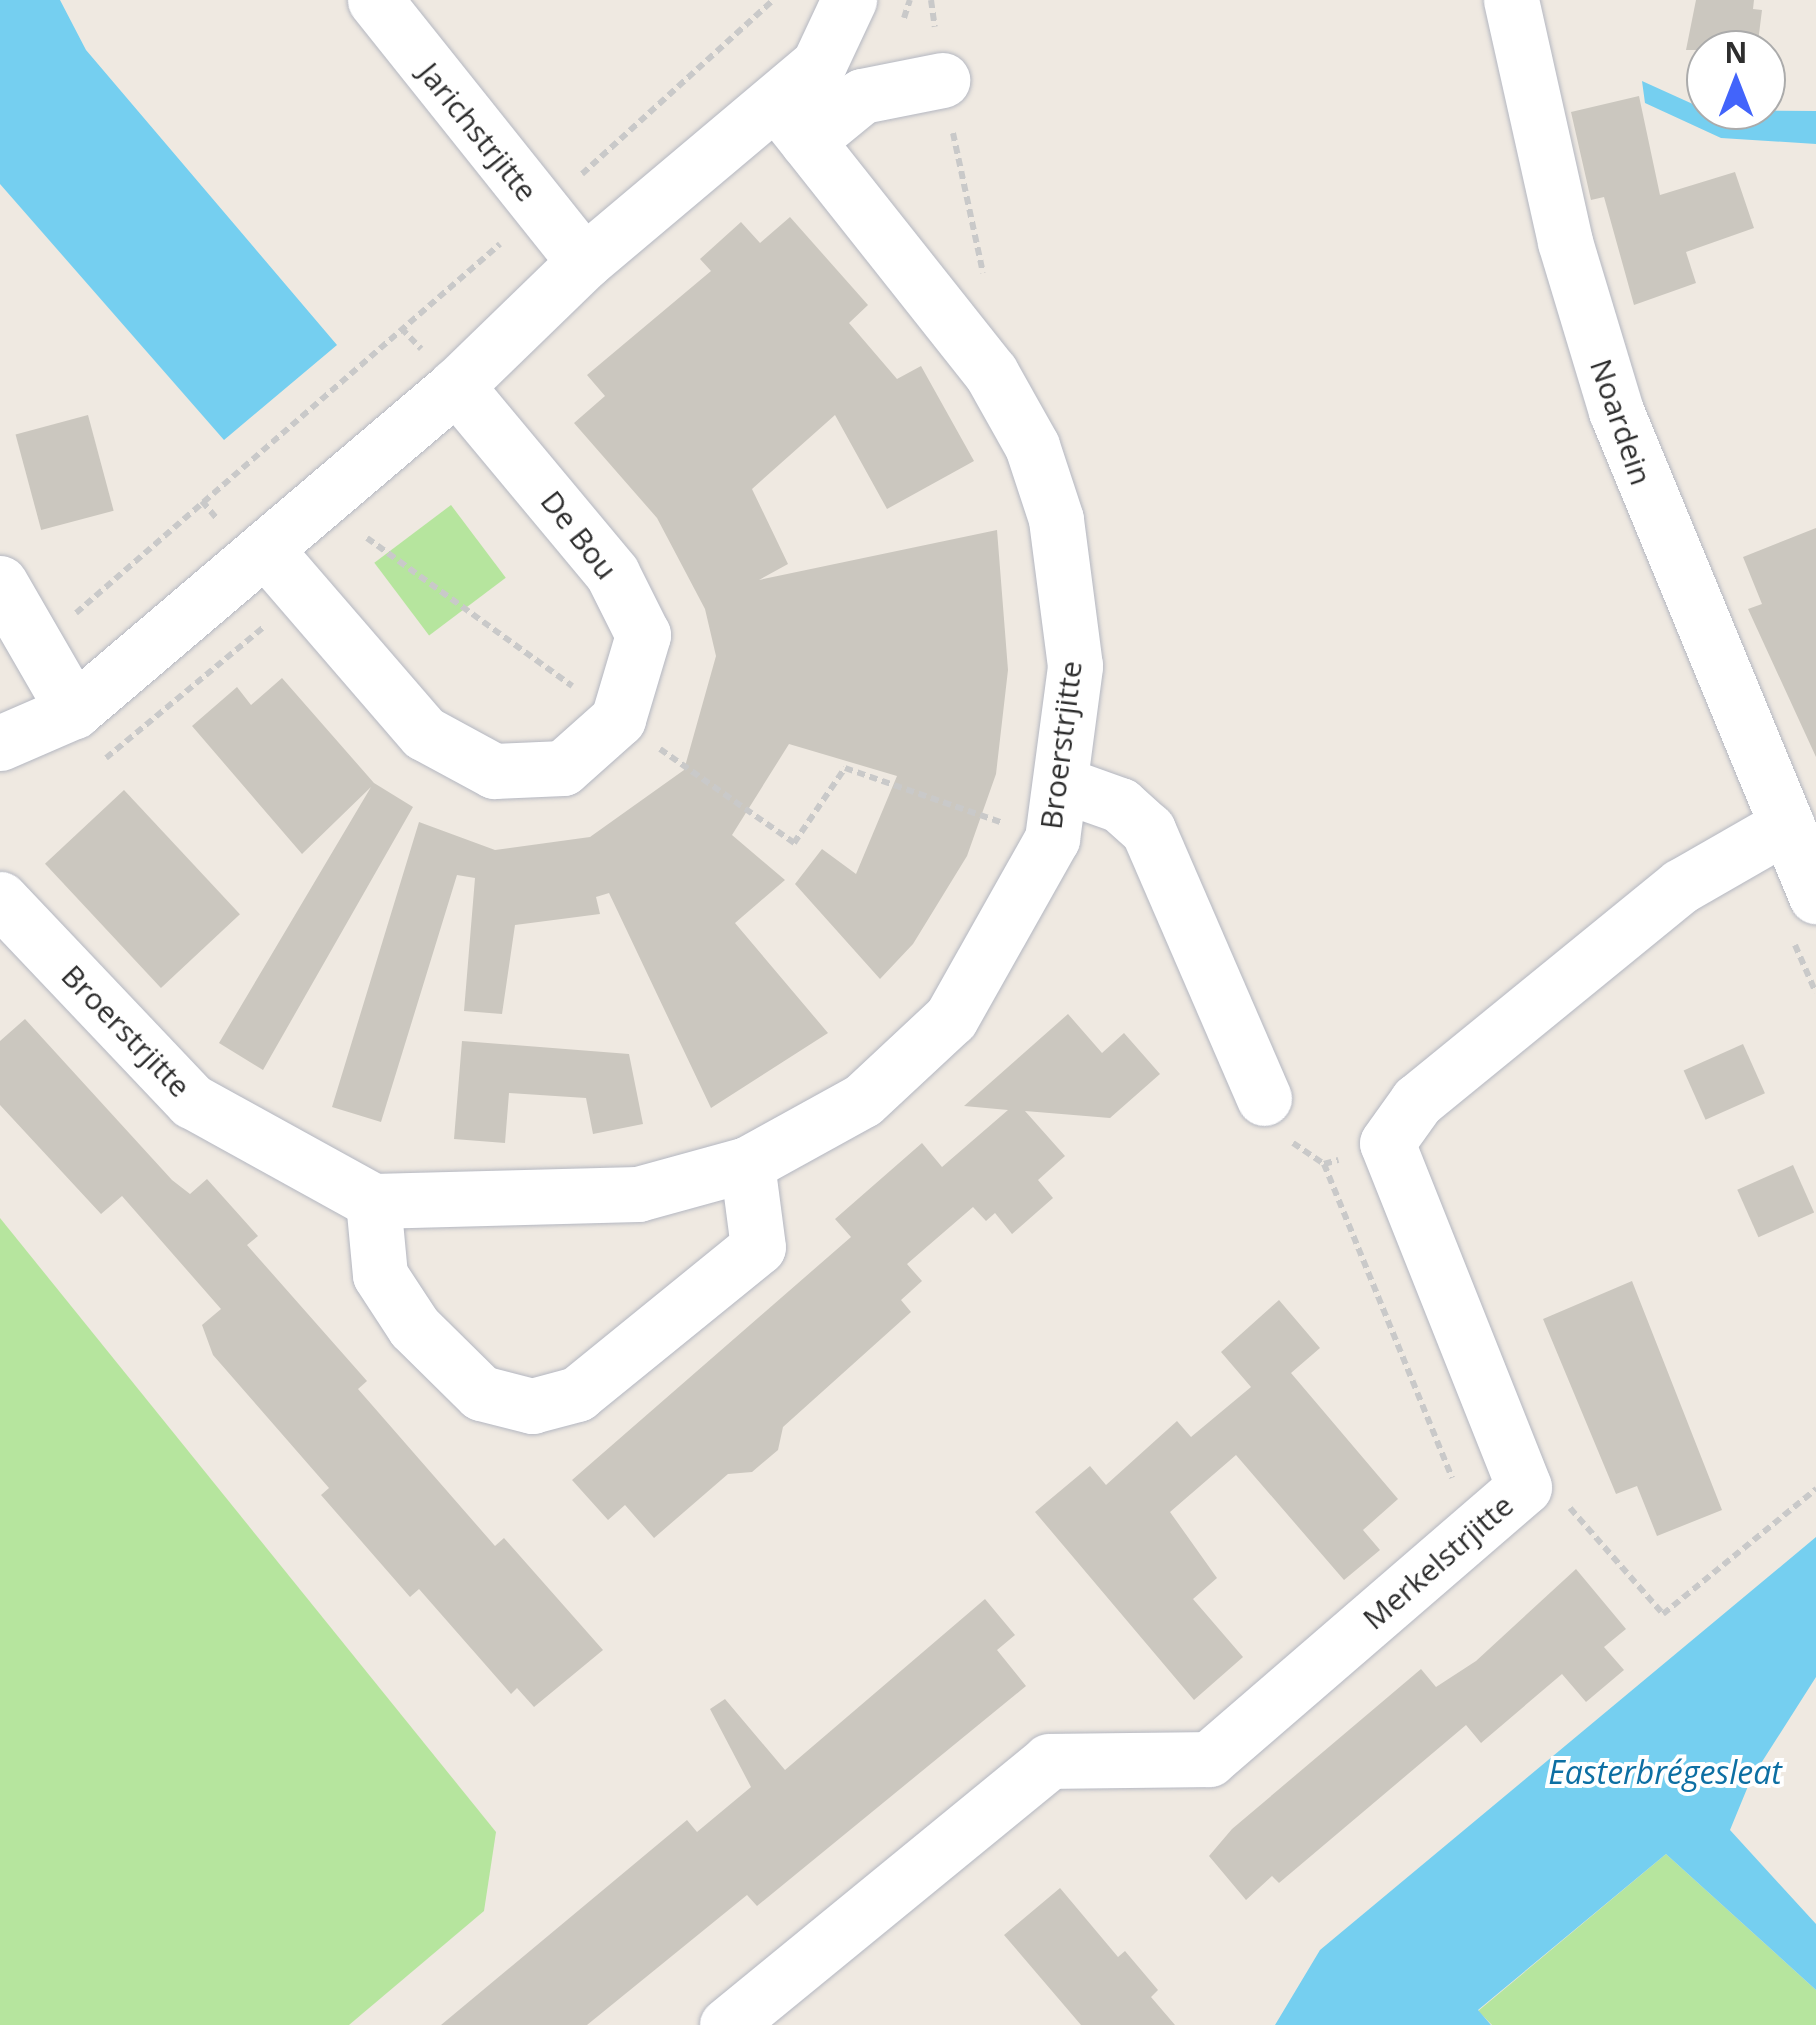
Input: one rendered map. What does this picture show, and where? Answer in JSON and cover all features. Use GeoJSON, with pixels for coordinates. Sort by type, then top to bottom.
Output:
{"type":"FeatureCollection","features":[{"type":"Feature","properties":{"kind":"street","name":"Jarichstrjitte"},"geometry":{"type":"LineString","coordinates":[[374,0],[584,262]]}},
{"type":"Feature","properties":{"kind":"street"},"geometry":{"type":"LineString","coordinates":[[792,122],[850,0]]}},
{"type":"Feature","properties":{"kind":"street","name":"Noardein"},"geometry":{"type":"LineString","coordinates":[[1511,0],[1564,242],[1616,412],[1816,896]]}},
{"type":"Feature","properties":{"kind":"street"},"geometry":{"type":"LineString","coordinates":[[0,742],[74,711],[456,386],[584,262],[792,122],[862,96],[942,80]]}},
{"type":"Feature","properties":{"kind":"street","name":"Broerstrjitte"},"geometry":{"type":"LineString","coordinates":[[0,899],[192,1101],[373,1201],[638,1194],[747,1164],[862,1100],[951,1018],[1052,839],[1073,648],[1056,519],[1032,446],[991,373],[792,122]]}},
{"type":"Feature","properties":{"kind":"street","name":"De Bou"},"geometry":{"type":"LineString","coordinates":[[456,386],[612,573],[643,635],[618,719]]}},
{"type":"Feature","properties":{"kind":"street"},"geometry":{"type":"LineString","coordinates":[[264,548],[424,733],[494,771],[562,768],[618,719]]}},
{"type":"Feature","properties":{"kind":"street"},"geometry":{"type":"LineString","coordinates":[[0,582],[74,711]]}},
{"type":"Feature","properties":{"kind":"street"},"geometry":{"type":"LineString","coordinates":[[1061,784],[1120,806],[1148,830],[1264,1098]]}},
{"type":"Feature","properties":{"kind":"street"},"geometry":{"type":"LineString","coordinates":[[1387,1144],[1417,1101],[1681,886],[1786,825]]}},
{"type":"Feature","properties":{"kind":"street","name":"Merkelstrjitte"},"geometry":{"type":"LineString","coordinates":[[727,2025],[1049,1761],[1209,1759],[1524,1488],[1387,1144]]}},
{"type":"Feature","properties":{"kind":"street"},"geometry":{"type":"LineString","coordinates":[[373,1201],[380,1276],[414,1327],[481,1393],[532,1406],[576,1394],[758,1247],[747,1164]]}},
{"type":"Feature","properties":{"kind":"path"},"geometry":{"type":"LineString","coordinates":[[38,648],[540,210],[773,0]]}},
{"type":"Feature","properties":{"kind":"path"},"geometry":{"type":"LineString","coordinates":[[931,0],[942,80],[986,284]]}},
{"type":"Feature","properties":{"kind":"path"},"geometry":{"type":"LineString","coordinates":[[367,538],[794,844],[845,768],[1052,839]]}},
{"type":"Feature","properties":{"kind":"path"},"geometry":{"type":"LineString","coordinates":[[1264,1098],[1292,1142],[1324,1164],[1474,1532]]}},
{"type":"Feature","properties":{"kind":"path"},"geometry":{"type":"LineString","coordinates":[[1324,1164],[1387,1144]]}},
{"type":"Feature","properties":{"kind":"path"},"geometry":{"type":"LineString","coordinates":[[1524,1488],[1560,1497],[1663,1614],[1816,1489]]}},
{"type":"Feature","properties":{"kind":"green space"},"geometry":{"type":"Polygon","coordinates":[[[451,505],[506,578],[429,635],[374,563],[451,505]]]}},
{"type":"Feature","properties":{"kind":"green space"},"geometry":{"type":"Polygon","coordinates":[[[0,1218],[496,1832],[484,1911],[349,2025],[0,2025],[0,1218]]]}},
{"type":"Feature","properties":{"kind":"green space"},"geometry":{"type":"Polygon","coordinates":[[[1666,1854],[1816,1990],[1816,2025],[1492,2025],[1478,2011],[1666,1854]]]}},
{"type":"Feature","properties":{"kind":"water"},"geometry":{"type":"Polygon","coordinates":[[[0,0],[60,0],[86,50],[337,345],[224,440],[0,184],[0,0]]]}},
{"type":"Feature","properties":{"kind":"water"},"geometry":{"type":"Polygon","coordinates":[[[1642,81],[1686,101],[1686,122],[1645,103],[1642,81]]]}},
{"type":"Feature","properties":{"kind":"water"},"geometry":{"type":"Polygon","coordinates":[[[1786,111],[1816,111],[1816,144],[1721,138],[1704,130],[1786,130],[1786,111]]]}},
{"type":"Feature","properties":{"kind":"water","name":"Easterbrégesleat"},"geometry":{"type":"Polygon","coordinates":[[[1816,1537],[1816,1677],[1751,1779],[1730,1830],[1816,1924],[1816,1990],[1666,1854],[1478,2010],[1491,2025],[1275,2025],[1320,1950],[1816,1537]]]}},
{"type":"Feature","properties":{"kind":"building"},"geometry":{"type":"Polygon","coordinates":[[[1696,0],[1754,0],[1753,9],[1762,10],[1760,30],[1690,30],[1696,0]]]}},
{"type":"Feature","properties":{"kind":"building"},"geometry":{"type":"Polygon","coordinates":[[[1639,96],[1660,195],[1735,172],[1754,228],[1686,252],[1696,283],[1634,305],[1604,197],[1591,200],[1571,112],[1639,96]]]}},
{"type":"Feature","properties":{"kind":"building"},"geometry":{"type":"Polygon","coordinates":[[[790,217],[868,305],[849,323],[897,379],[921,366],[974,461],[887,509],[835,415],[752,489],[788,564],[759,580],[997,530],[1008,670],[996,774],[967,856],[913,944],[880,979],[795,884],[822,849],[856,874],[897,776],[789,744],[732,835],[785,880],[735,923],[828,1033],[711,1108],[609,893],[596,897],[600,914],[515,925],[502,1014],[464,1011],[475,878],[457,875],[381,1122],[332,1107],[419,822],[495,850],[590,837],[684,770],[716,656],[705,609],[657,518],[574,423],[605,396],[587,375],[711,271],[700,259],[741,222],[760,243],[790,217]]]}},
{"type":"Feature","properties":{"kind":"building"},"geometry":{"type":"Polygon","coordinates":[[[88,415],[114,511],[41,530],[16,434],[88,415]]]}},
{"type":"Feature","properties":{"kind":"building"},"geometry":{"type":"Polygon","coordinates":[[[1816,528],[1816,757],[1748,609],[1762,604],[1743,557],[1816,528]]]}},
{"type":"Feature","properties":{"kind":"building"},"geometry":{"type":"Polygon","coordinates":[[[282,678],[374,783],[413,807],[263,1070],[219,1043],[371,787],[302,854],[192,726],[237,687],[251,705],[282,678]]]}},
{"type":"Feature","properties":{"kind":"building"},"geometry":{"type":"Polygon","coordinates":[[[124,790],[240,914],[161,988],[45,864],[124,790]]]}},
{"type":"Feature","properties":{"kind":"building"},"geometry":{"type":"Polygon","coordinates":[[[1068,1014],[1102,1053],[1124,1033],[1160,1074],[1110,1118],[1025,1111],[1065,1156],[1038,1180],[1053,1198],[1012,1234],[995,1213],[986,1221],[973,1207],[907,1264],[922,1281],[901,1300],[911,1312],[783,1427],[778,1450],[752,1472],[728,1474],[654,1538],[625,1505],[608,1520],[572,1480],[851,1237],[835,1219],[922,1143],[942,1167],[1008,1110],[964,1106],[1068,1014]]]}},
{"type":"Feature","properties":{"kind":"building"},"geometry":{"type":"Polygon","coordinates":[[[25,1019],[172,1180],[190,1194],[207,1179],[258,1236],[247,1245],[367,1381],[358,1389],[495,1546],[504,1538],[603,1650],[534,1707],[517,1688],[511,1694],[419,1589],[410,1597],[321,1495],[329,1488],[213,1355],[202,1325],[221,1309],[122,1196],[101,1214],[0,1105],[0,1041],[25,1019]]]}},
{"type":"Feature","properties":{"kind":"building"},"geometry":{"type":"Polygon","coordinates":[[[462,1041],[629,1054],[643,1124],[593,1134],[586,1098],[509,1093],[505,1143],[454,1139],[462,1041]]]}},
{"type":"Feature","properties":{"kind":"building"},"geometry":{"type":"Polygon","coordinates":[[[1743,1044],[1765,1093],[1706,1120],[1684,1070],[1743,1044]]]}},
{"type":"Feature","properties":{"kind":"building"},"geometry":{"type":"Polygon","coordinates":[[[1793,1165],[1814,1213],[1758,1237],[1737,1190],[1793,1165]]]}},
{"type":"Feature","properties":{"kind":"building"},"geometry":{"type":"Polygon","coordinates":[[[1632,1281],[1722,1510],[1657,1536],[1637,1486],[1616,1494],[1543,1319],[1632,1281]]]}},
{"type":"Feature","properties":{"kind":"building"},"geometry":{"type":"Polygon","coordinates":[[[1279,1300],[1320,1348],[1291,1373],[1398,1499],[1363,1530],[1380,1550],[1344,1580],[1236,1455],[1170,1512],[1217,1578],[1193,1599],[1243,1657],[1194,1700],[1035,1512],[1090,1466],[1106,1485],[1177,1421],[1191,1437],[1251,1387],[1221,1352],[1279,1300]]]}},
{"type":"Feature","properties":{"kind":"building"},"geometry":{"type":"Polygon","coordinates":[[[1576,1569],[1626,1629],[1604,1647],[1624,1670],[1586,1702],[1562,1674],[1481,1743],[1466,1725],[1279,1883],[1272,1876],[1246,1900],[1209,1856],[1232,1829],[1421,1669],[1436,1687],[1476,1661],[1576,1569]]]}},
{"type":"Feature","properties":{"kind":"building"},"geometry":{"type":"Polygon","coordinates":[[[985,1599],[1015,1635],[997,1650],[1026,1686],[757,1906],[747,1895],[587,2025],[441,2025],[687,1820],[697,1832],[751,1787],[710,1709],[725,1699],[785,1770],[985,1599]]]}},
{"type":"Feature","properties":{"kind":"building"},"geometry":{"type":"Polygon","coordinates":[[[1060,1888],[1118,1957],[1125,1951],[1158,1990],[1151,1997],[1175,2025],[1081,2025],[1004,1935],[1060,1888]]]}}]}
